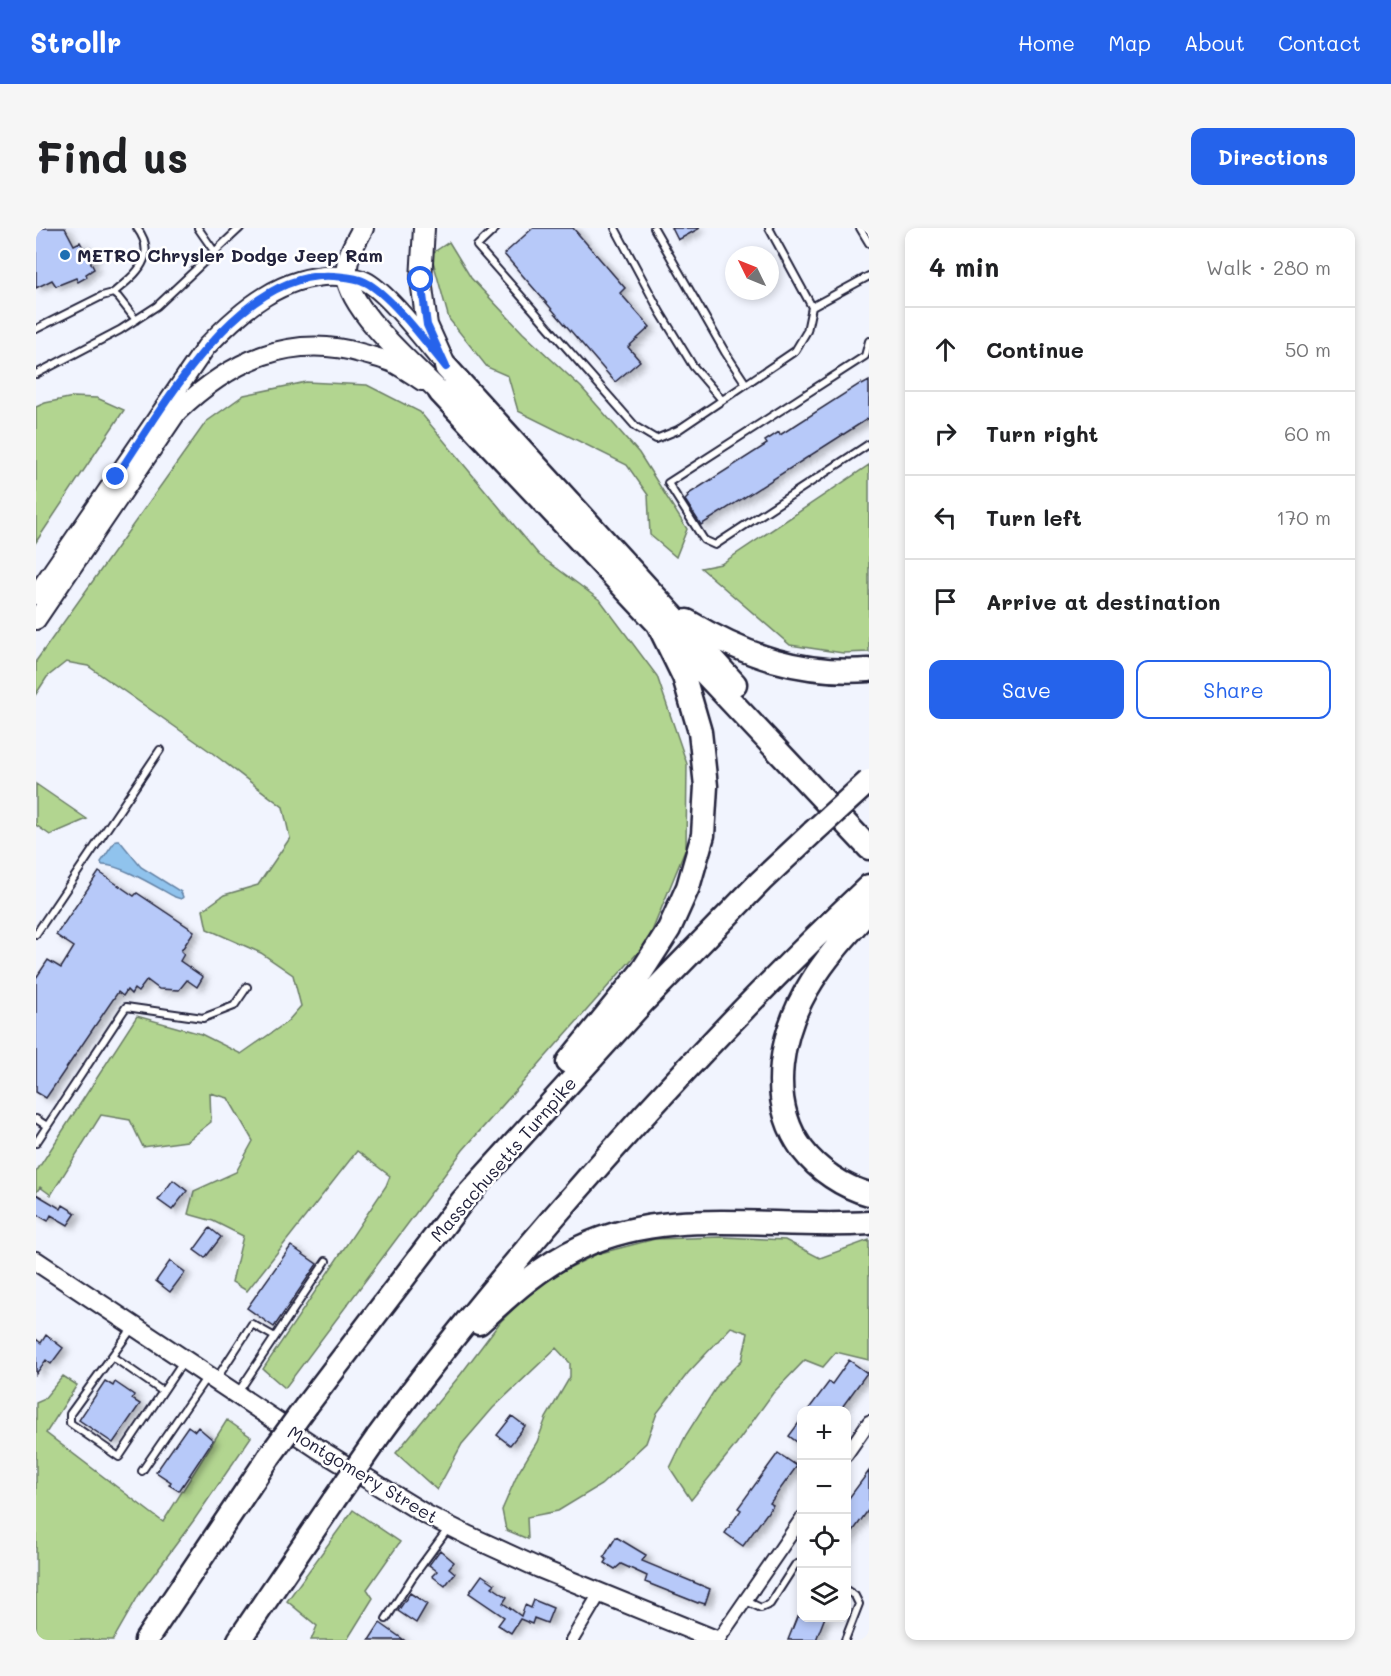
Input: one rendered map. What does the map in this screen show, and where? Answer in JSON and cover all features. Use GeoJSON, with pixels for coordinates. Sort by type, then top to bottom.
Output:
{"type":"FeatureCollection","features":[{"type":"Feature","properties":{"kind":"highway"},"geometry":{"type":"LineString","coordinates":[[446,367],[663,618],[869,848]]}},
{"type":"Feature","properties":{"kind":"highway"},"geometry":{"type":"LineString","coordinates":[[440,392],[869,828]]}},
{"type":"Feature","properties":{"kind":"highway"},"geometry":{"type":"LineString","coordinates":[[663,618],[711,636],[752,655],[786,664],[820,670],[869,670]]}},
{"type":"Feature","properties":{"kind":"highway"},"geometry":{"type":"LineString","coordinates":[[463,1200],[538,1099],[642,971],[669,929],[688,887],[703,835],[706,786],[700,732],[663,618]]}},
{"type":"Feature","properties":{"kind":"highway","name":"Massachusetts Turnpike"},"geometry":{"type":"LineString","coordinates":[[146,1640],[269,1457],[463,1200],[644,1001],[752,890],[869,781]]}},
{"type":"Feature","properties":{"kind":"highway"},"geometry":{"type":"LineString","coordinates":[[868,895],[806,992],[793,1018],[784,1044],[781,1095],[795,1139],[811,1161],[832,1177],[869,1194]]}},
{"type":"Feature","properties":{"kind":"highway"},"geometry":{"type":"LineString","coordinates":[[239,1640],[377,1438],[486,1296],[593,1171],[676,1079],[788,962],[868,895]]}},
{"type":"Feature","properties":{"kind":"highway"},"geometry":{"type":"LineString","coordinates":[[435,1362],[508,1296],[544,1268],[581,1247],[629,1230],[663,1224],[869,1223]]}},
{"type":"Feature","properties":{"kind":"main road"},"geometry":{"type":"LineString","coordinates":[[363,228],[352,247],[347,266],[351,292],[363,313],[440,392]]}},
{"type":"Feature","properties":{"kind":"main road"},"geometry":{"type":"LineString","coordinates":[[424,228],[421,280],[427,325],[446,367]]}},
{"type":"Feature","properties":{"kind":"main road"},"geometry":{"type":"LineString","coordinates":[[36,595],[206,347],[230,322],[256,302],[284,286],[320,275],[365,281],[380,293],[416,331],[446,367]]}},
{"type":"Feature","properties":{"kind":"main road"},"geometry":{"type":"LineString","coordinates":[[36,620],[177,412],[196,393],[227,371],[260,356],[298,346],[344,348],[393,363],[440,392]]}},
{"type":"Feature","properties":{"kind":"main road","name":"Montgomery Street"},"geometry":{"type":"LineString","coordinates":[[36,1261],[374,1484],[450,1526],[539,1568],[717,1640]]}},
{"type":"Feature","properties":{"kind":"street"},"geometry":{"type":"LineString","coordinates":[[851,1448],[869,1422]]}},
{"type":"Feature","properties":{"kind":"street"},"geometry":{"type":"LineString","coordinates":[[717,1640],[797,1524]]}},
{"type":"Feature","properties":{"kind":"street"},"geometry":{"type":"LineString","coordinates":[[572,1640],[600,1593]]}},
{"type":"Feature","properties":{"kind":"lane"},"geometry":{"type":"LineString","coordinates":[[36,329],[102,296],[113,293],[137,271],[147,250],[137,228]]}},
{"type":"Feature","properties":{"kind":"lane"},"geometry":{"type":"LineString","coordinates":[[198,228],[214,251]]}},
{"type":"Feature","properties":{"kind":"lane"},"geometry":{"type":"LineString","coordinates":[[36,374],[120,330],[157,306],[240,228]]}},
{"type":"Feature","properties":{"kind":"lane"},"geometry":{"type":"LineString","coordinates":[[496,228],[477,246],[636,427],[656,439],[678,430],[795,351],[807,332],[812,307],[769,228]]}},
{"type":"Feature","properties":{"kind":"lane"},"geometry":{"type":"LineString","coordinates":[[615,228],[693,366],[722,400]]}},
{"type":"Feature","properties":{"kind":"lane"},"geometry":{"type":"LineString","coordinates":[[654,228],[725,352],[746,384]]}},
{"type":"Feature","properties":{"kind":"lane"},"geometry":{"type":"LineString","coordinates":[[860,228],[869,243]]}},
{"type":"Feature","properties":{"kind":"lane"},"geometry":{"type":"LineString","coordinates":[[812,307],[869,276]]}},
{"type":"Feature","properties":{"kind":"lane"},"geometry":{"type":"LineString","coordinates":[[113,293],[136,320]]}},
{"type":"Feature","properties":{"kind":"lane"},"geometry":{"type":"LineString","coordinates":[[869,341],[865,356],[668,483],[704,540],[715,545],[869,444]]}},
{"type":"Feature","properties":{"kind":"lane"},"geometry":{"type":"LineString","coordinates":[[865,356],[869,362]]}},
{"type":"Feature","properties":{"kind":"lane"},"geometry":{"type":"LineString","coordinates":[[36,934],[160,750]]}},
{"type":"Feature","properties":{"kind":"lane"},"geometry":{"type":"LineString","coordinates":[[36,1143],[126,1007],[203,1018],[234,1006],[247,987]]}},
{"type":"Feature","properties":{"kind":"lane"},"geometry":{"type":"LineString","coordinates":[[36,1119],[47,1126]]}},
{"type":"Feature","properties":{"kind":"lane"},"geometry":{"type":"LineString","coordinates":[[237,1395],[326,1261]]}},
{"type":"Feature","properties":{"kind":"lane"},"geometry":{"type":"LineString","coordinates":[[142,1471],[252,1324],[275,1337]]}},
{"type":"Feature","properties":{"kind":"lane"},"geometry":{"type":"LineString","coordinates":[[134,1326],[70,1414],[70,1423],[119,1457],[184,1360]]}},
{"type":"Feature","properties":{"kind":"lane"},"geometry":{"type":"LineString","coordinates":[[112,1357],[162,1390]]}},
{"type":"Feature","properties":{"kind":"lane"},"geometry":{"type":"LineString","coordinates":[[386,1619],[412,1578],[450,1526]]}},
{"type":"Feature","properties":{"kind":"lane"},"geometry":{"type":"LineString","coordinates":[[745,1601],[761,1608],[770,1604],[797,1564]]}},
{"type":"Feature","properties":{"kind":"lane"},"geometry":{"type":"LineString","coordinates":[[845,1640],[858,1604],[855,1596],[851,1593]]}},
{"type":"Feature","properties":{"kind":"green space"},"geometry":{"type":"Polygon","coordinates":[[[449,242],[471,278],[523,333],[581,387],[639,453],[687,529],[676,557],[650,535],[648,495],[627,465],[518,411],[508,376],[487,367],[449,319],[431,254],[449,242]]]}},
{"type":"Feature","properties":{"kind":"green space"},"geometry":{"type":"Polygon","coordinates":[[[306,382],[367,385],[420,412],[539,555],[601,601],[657,676],[687,764],[686,848],[648,941],[463,1150],[285,1388],[263,1369],[386,1186],[390,1176],[357,1151],[247,1291],[232,1282],[243,1236],[213,1221],[188,1214],[194,1191],[236,1172],[253,1141],[228,1098],[210,1093],[211,1122],[187,1141],[143,1147],[130,1120],[101,1115],[51,1195],[40,1187],[36,1193],[36,1172],[137,1016],[201,1034],[241,1054],[287,1022],[301,1006],[293,975],[261,953],[207,929],[203,910],[224,895],[258,885],[290,838],[283,807],[211,752],[88,666],[66,662],[47,677],[36,694],[36,661],[206,422],[244,395],[306,382]]]}},
{"type":"Feature","properties":{"kind":"green space"},"geometry":{"type":"Polygon","coordinates":[[[73,397],[97,398],[124,410],[36,542],[36,407],[73,397]]]}},
{"type":"Feature","properties":{"kind":"green space"},"geometry":{"type":"Polygon","coordinates":[[[869,465],[869,652],[843,653],[790,645],[701,568],[721,564],[869,465]]]}},
{"type":"Feature","properties":{"kind":"green space"},"geometry":{"type":"Polygon","coordinates":[[[36,784],[87,819],[50,835],[36,825],[36,784]]]}},
{"type":"Feature","properties":{"kind":"green space"},"geometry":{"type":"Polygon","coordinates":[[[723,1237],[785,1240],[820,1258],[869,1240],[869,1360],[836,1352],[823,1367],[805,1360],[773,1393],[734,1447],[691,1500],[670,1468],[686,1435],[719,1383],[742,1360],[748,1333],[731,1327],[688,1373],[657,1413],[646,1443],[601,1485],[558,1511],[527,1517],[528,1539],[506,1530],[502,1510],[518,1473],[537,1442],[546,1418],[570,1377],[570,1363],[556,1348],[493,1408],[462,1444],[437,1490],[396,1453],[501,1321],[543,1281],[597,1254],[655,1239],[723,1237]]]}},
{"type":"Feature","properties":{"kind":"green space"},"geometry":{"type":"Polygon","coordinates":[[[63,1376],[77,1385],[46,1433],[163,1522],[227,1420],[251,1437],[140,1593],[113,1640],[36,1640],[36,1403],[43,1400],[63,1376]]]}},
{"type":"Feature","properties":{"kind":"green space"},"geometry":{"type":"Polygon","coordinates":[[[353,1510],[400,1542],[367,1589],[373,1598],[347,1640],[311,1640],[317,1626],[287,1601],[353,1510]]]}},
{"type":"Feature","properties":{"kind":"water"},"geometry":{"type":"Polygon","coordinates":[[[116,840],[119,840],[141,867],[181,892],[183,897],[181,899],[175,897],[119,868],[102,865],[101,862],[116,840]]]}},
{"type":"Feature","properties":{"kind":"building","name":"METRO Chrysler Dodge Jeep Ram"},"geometry":{"type":"Polygon","coordinates":[[[36,228],[65,228],[74,245],[80,242],[85,251],[90,248],[95,258],[90,261],[94,269],[78,282],[76,278],[56,286],[52,280],[36,288],[36,228]]]}},
{"type":"Feature","properties":{"kind":"building"},"geometry":{"type":"Polygon","coordinates":[[[533,228],[573,228],[625,288],[620,293],[650,327],[628,347],[640,361],[615,382],[504,254],[533,228]]]}},
{"type":"Feature","properties":{"kind":"building"},"geometry":{"type":"Polygon","coordinates":[[[672,228],[700,228],[678,240],[672,228]]]}},
{"type":"Feature","properties":{"kind":"building"},"geometry":{"type":"Polygon","coordinates":[[[869,381],[869,418],[701,525],[685,500],[687,495],[767,444],[765,441],[779,432],[780,435],[861,383],[862,385],[869,381]]]}},
{"type":"Feature","properties":{"kind":"building"},"geometry":{"type":"Polygon","coordinates":[[[99,872],[134,896],[137,893],[194,931],[181,951],[184,954],[180,961],[203,977],[197,987],[187,980],[179,990],[159,989],[147,980],[138,992],[134,989],[131,994],[127,990],[123,996],[118,992],[46,1098],[36,1092],[36,978],[48,960],[61,968],[74,947],[56,935],[99,872]]]}},
{"type":"Feature","properties":{"kind":"building"},"geometry":{"type":"Polygon","coordinates":[[[173,1180],[187,1191],[172,1210],[158,1200],[173,1180]]]}},
{"type":"Feature","properties":{"kind":"building"},"geometry":{"type":"Polygon","coordinates":[[[36,1194],[61,1209],[63,1205],[76,1213],[68,1225],[51,1215],[48,1221],[36,1214],[36,1194]]]}},
{"type":"Feature","properties":{"kind":"building"},"geometry":{"type":"Polygon","coordinates":[[[210,1228],[221,1237],[205,1258],[194,1250],[210,1228]]]}},
{"type":"Feature","properties":{"kind":"building"},"geometry":{"type":"Polygon","coordinates":[[[291,1246],[317,1264],[274,1327],[247,1308],[291,1246]]]}},
{"type":"Feature","properties":{"kind":"building"},"geometry":{"type":"Polygon","coordinates":[[[170,1261],[185,1272],[170,1292],[156,1281],[170,1261]]]}},
{"type":"Feature","properties":{"kind":"building"},"geometry":{"type":"Polygon","coordinates":[[[46,1335],[63,1348],[51,1364],[46,1360],[36,1374],[36,1339],[41,1343],[46,1335]]]}},
{"type":"Feature","properties":{"kind":"building"},"geometry":{"type":"Polygon","coordinates":[[[849,1360],[867,1373],[843,1406],[811,1406],[829,1382],[832,1384],[849,1360]]]}},
{"type":"Feature","properties":{"kind":"building"},"geometry":{"type":"Polygon","coordinates":[[[105,1381],[113,1386],[115,1382],[134,1395],[132,1399],[140,1404],[113,1443],[79,1420],[105,1381]]]}},
{"type":"Feature","properties":{"kind":"building"},"geometry":{"type":"Polygon","coordinates":[[[512,1416],[525,1426],[510,1445],[497,1435],[512,1416]]]}},
{"type":"Feature","properties":{"kind":"building"},"geometry":{"type":"Polygon","coordinates":[[[797,1425],[797,1442],[789,1436],[797,1425]]]}},
{"type":"Feature","properties":{"kind":"building"},"geometry":{"type":"Polygon","coordinates":[[[188,1426],[195,1431],[198,1427],[213,1440],[179,1491],[169,1485],[171,1482],[156,1472],[188,1426]]]}},
{"type":"Feature","properties":{"kind":"building"},"geometry":{"type":"Polygon","coordinates":[[[778,1453],[797,1466],[770,1503],[773,1505],[743,1546],[725,1533],[741,1510],[738,1508],[778,1453]]]}},
{"type":"Feature","properties":{"kind":"building"},"geometry":{"type":"Polygon","coordinates":[[[869,1471],[869,1509],[851,1534],[851,1514],[851,1495],[869,1471]]]}},
{"type":"Feature","properties":{"kind":"building"},"geometry":{"type":"Polygon","coordinates":[[[616,1537],[646,1555],[642,1561],[710,1589],[705,1604],[645,1582],[647,1576],[621,1564],[615,1569],[605,1563],[607,1560],[604,1557],[616,1537]]]}},
{"type":"Feature","properties":{"kind":"building"},"geometry":{"type":"Polygon","coordinates":[[[440,1550],[454,1562],[449,1568],[455,1573],[445,1586],[432,1576],[437,1571],[429,1565],[440,1550]]]}},
{"type":"Feature","properties":{"kind":"building"},"geometry":{"type":"Polygon","coordinates":[[[482,1575],[495,1584],[492,1587],[507,1597],[503,1603],[521,1616],[525,1605],[531,1608],[534,1600],[553,1608],[547,1623],[534,1618],[532,1624],[520,1619],[511,1633],[498,1625],[504,1617],[469,1593],[482,1575]]]}},
{"type":"Feature","properties":{"kind":"building"},"geometry":{"type":"Polygon","coordinates":[[[410,1593],[427,1604],[416,1623],[398,1611],[410,1593]]]}},
{"type":"Feature","properties":{"kind":"building"},"geometry":{"type":"Polygon","coordinates":[[[797,1617],[797,1622],[823,1622],[816,1640],[788,1640],[797,1617]]]}},
{"type":"Feature","properties":{"kind":"building"},"geometry":{"type":"Polygon","coordinates":[[[380,1623],[404,1640],[369,1640],[380,1623]]]}},
{"type":"Feature","properties":{"kind":"place","name":"METRO Chrysler Dodge Jeep Ram"},"geometry":{"type":"Point","coordinates":[65,255]}},
{"type":"Feature","properties":{"kind":"route"},"geometry":{"type":"LineString","coordinates":[[116,477],[206,347],[230,322],[256,302],[284,286],[302,280],[320,275],[365,281],[392,305],[446,367],[427,325],[421,280]]}}]}
